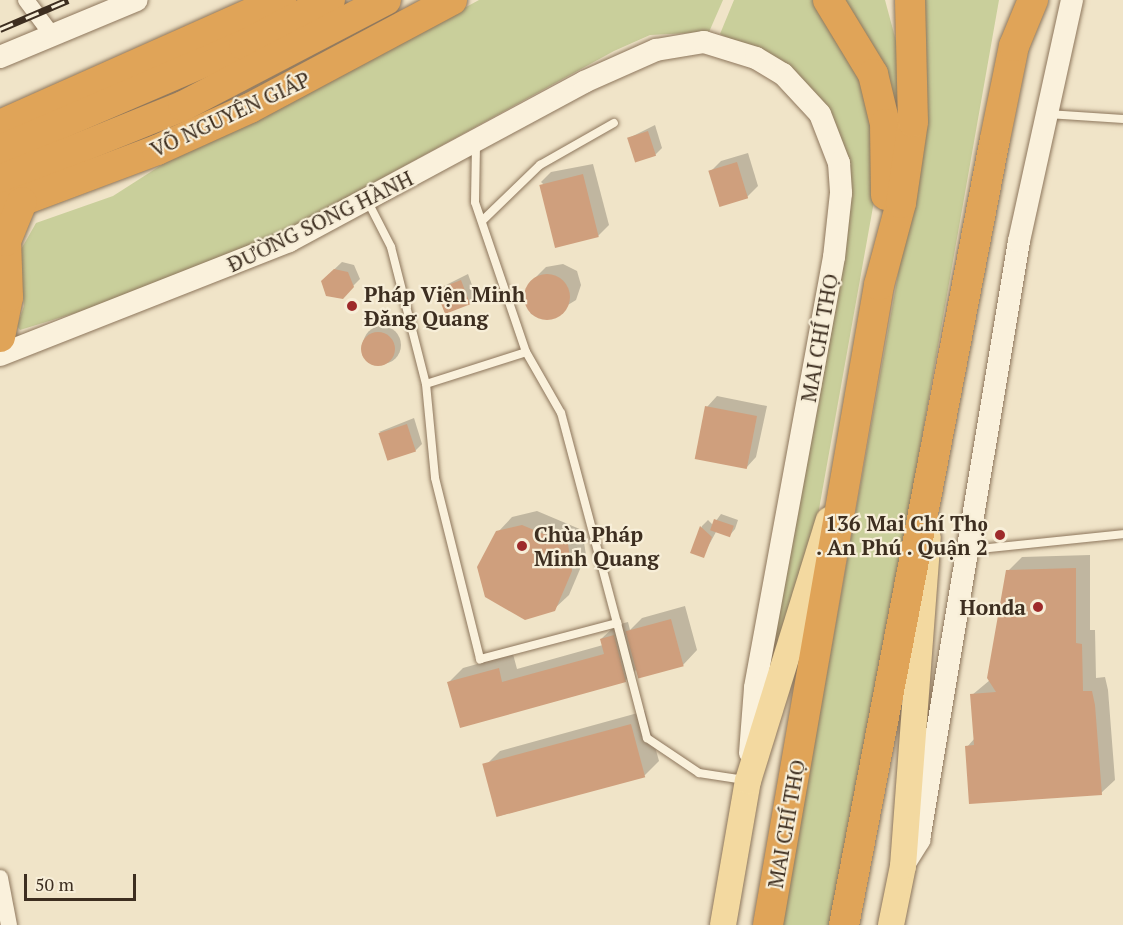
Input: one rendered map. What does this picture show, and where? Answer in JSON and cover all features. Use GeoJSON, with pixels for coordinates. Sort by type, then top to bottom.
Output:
{"type":"FeatureCollection","features":[{"type":"Feature","properties":{"kind":"highway"},"geometry":{"type":"LineString","coordinates":[[0,124],[281,0]]}},
{"type":"Feature","properties":{"kind":"highway"},"geometry":{"type":"LineString","coordinates":[[0,150],[244,45],[330,0]]}},
{"type":"Feature","properties":{"kind":"highway","name":"VÕ NGUYÊN GIÁP"},"geometry":{"type":"LineString","coordinates":[[0,180],[183,106],[386,0]]}},
{"type":"Feature","properties":{"kind":"highway","name":"VÕ NGUYÊN GIÁP"},"geometry":{"type":"LineString","coordinates":[[11,205],[250,108],[415,13],[452,0]]}},
{"type":"Feature","properties":{"kind":"highway"},"geometry":{"type":"LineString","coordinates":[[828,0],[873,74],[885,124],[886,206],[882,273]]}},
{"type":"Feature","properties":{"kind":"highway"},"geometry":{"type":"LineString","coordinates":[[844,925],[926,489],[1014,46],[1015,0]]}},
{"type":"Feature","properties":{"kind":"highway"},"geometry":{"type":"LineString","coordinates":[[1014,46],[1033,0]]}},
{"type":"Feature","properties":{"kind":"highway"},"geometry":{"type":"LineString","coordinates":[[882,273],[901,203],[914,79],[899,1]]}},
{"type":"Feature","properties":{"kind":"highway"},"geometry":{"type":"LineString","coordinates":[[0,337],[8,297],[6,241],[11,205]]}},
{"type":"Feature","properties":{"kind":"highway","name":"MAI CHÍ THỌ"},"geometry":{"type":"LineString","coordinates":[[768,925],[882,273]]}},
{"type":"Feature","properties":{"kind":"main road"},"geometry":{"type":"LineString","coordinates":[[0,57],[104,0]]}},
{"type":"Feature","properties":{"kind":"main road"},"geometry":{"type":"LineString","coordinates":[[0,42],[49,29],[137,0]]}},
{"type":"Feature","properties":{"kind":"main road"},"geometry":{"type":"LineString","coordinates":[[963,551],[955,546],[955,530],[1006,234],[1056,0]]}},
{"type":"Feature","properties":{"kind":"main road"},"geometry":{"type":"LineString","coordinates":[[903,866],[919,840],[963,551],[1044,114],[1072,0]]}},
{"type":"Feature","properties":{"kind":"main road"},"geometry":{"type":"LineString","coordinates":[[1065,28],[1083,0]]}},
{"type":"Feature","properties":{"kind":"main road","name":"MAI CHÍ THỌ"},"geometry":{"type":"LineString","coordinates":[[628,61],[656,50],[704,42],[756,58],[783,74],[820,114],[839,163],[834,257],[755,687],[748,781],[723,925]]}},
{"type":"Feature","properties":{"kind":"main road","name":"ĐƯỜNG SONG HÀNH"},"geometry":{"type":"LineString","coordinates":[[0,355],[278,245],[628,61]]}},
{"type":"Feature","properties":{"kind":"main road","name":"MAI CHÍ THỌ"},"geometry":{"type":"LineString","coordinates":[[831,512],[886,206]]}},
{"type":"Feature","properties":{"kind":"main road","name":"MAI CHÍ THỌ"},"geometry":{"type":"LineString","coordinates":[[748,781],[831,512],[848,474]]}},
{"type":"Feature","properties":{"kind":"main road"},"geometry":{"type":"LineString","coordinates":[[891,925],[903,866],[927,571],[926,489]]}},
{"type":"Feature","properties":{"kind":"street"},"geometry":{"type":"LineString","coordinates":[[26,0],[49,29]]}},
{"type":"Feature","properties":{"kind":"street"},"geometry":{"type":"LineString","coordinates":[[0,878],[9,925]]}},
{"type":"Feature","properties":{"kind":"lane"},"geometry":{"type":"LineString","coordinates":[[1044,114],[1123,119]]}},
{"type":"Feature","properties":{"kind":"lane"},"geometry":{"type":"LineString","coordinates":[[482,221],[540,165],[614,123]]}},
{"type":"Feature","properties":{"kind":"lane"},"geometry":{"type":"LineString","coordinates":[[476,140],[475,202],[526,352],[561,413],[647,738],[699,772],[748,781]]}},
{"type":"Feature","properties":{"kind":"lane"},"geometry":{"type":"LineString","coordinates":[[367,200],[391,247],[426,384],[435,478],[480,659],[617,623]]}},
{"type":"Feature","properties":{"kind":"lane"},"geometry":{"type":"LineString","coordinates":[[426,384],[526,352]]}},
{"type":"Feature","properties":{"kind":"lane"},"geometry":{"type":"LineString","coordinates":[[963,551],[1123,534]]}},
{"type":"Feature","properties":{"kind":"green space"},"geometry":{"type":"Polygon","coordinates":[[[479,0],[723,0],[709,32],[650,35],[614,51],[278,235],[147,291],[20,330],[17,326],[24,306],[19,253],[36,223],[113,196],[163,164],[275,111],[479,0]]]}},
{"type":"Feature","properties":{"kind":"green space"},"geometry":{"type":"Polygon","coordinates":[[[734,0],[817,0],[866,80],[876,190],[813,543],[767,682],[846,209],[829,112],[793,69],[720,34],[734,0]]]}},
{"type":"Feature","properties":{"kind":"green space"},"geometry":{"type":"Polygon","coordinates":[[[838,0],[885,0],[899,52],[899,142],[838,0]]]}},
{"type":"Feature","properties":{"kind":"green space"},"geometry":{"type":"Polygon","coordinates":[[[919,0],[999,0],[836,925],[782,925],[927,112],[919,0]]]}},
{"type":"Feature","properties":{"kind":"building"},"geometry":{"type":"Polygon","coordinates":[[[648,131],[656,156],[635,163],[627,138],[648,131]]]}},
{"type":"Feature","properties":{"kind":"building"},"geometry":{"type":"Polygon","coordinates":[[[737,162],[748,198],[719,207],[708,171],[737,162]]]}},
{"type":"Feature","properties":{"kind":"building"},"geometry":{"type":"Polygon","coordinates":[[[583,174],[599,237],[555,248],[539,185],[583,174]]]}},
{"type":"Feature","properties":{"kind":"building"},"geometry":{"type":"Polygon","coordinates":[[[334,269],[348,272],[354,287],[343,299],[326,296],[321,281],[334,269]]]}},
{"type":"Feature","properties":{"kind":"building"},"geometry":{"type":"Polygon","coordinates":[[[547,274],[563,281],[570,297],[563,313],[547,320],[531,313],[524,297],[531,281],[547,274]]]}},
{"type":"Feature","properties":{"kind":"building"},"geometry":{"type":"Polygon","coordinates":[[[461,280],[470,304],[445,314],[436,290],[461,280]]]}},
{"type":"Feature","properties":{"kind":"building"},"geometry":{"type":"Polygon","coordinates":[[[378,332],[390,337],[395,349],[390,361],[378,366],[366,361],[361,349],[366,337],[378,332]]]}},
{"type":"Feature","properties":{"kind":"building"},"geometry":{"type":"Polygon","coordinates":[[[705,406],[757,416],[747,469],[695,459],[705,406]]]}},
{"type":"Feature","properties":{"kind":"building"},"geometry":{"type":"Polygon","coordinates":[[[407,424],[416,452],[387,461],[378,433],[407,424]]]}},
{"type":"Feature","properties":{"kind":"building"},"geometry":{"type":"Polygon","coordinates":[[[714,519],[734,526],[730,537],[710,530],[714,519]]]}},
{"type":"Feature","properties":{"kind":"building"},"geometry":{"type":"Polygon","coordinates":[[[522,525],[568,544],[572,571],[555,611],[525,620],[485,597],[477,567],[496,531],[522,525]]]}},
{"type":"Feature","properties":{"kind":"building"},"geometry":{"type":"Polygon","coordinates":[[[700,526],[712,537],[704,558],[690,553],[700,526]]]}},
{"type":"Feature","properties":{"kind":"building"},"geometry":{"type":"Polygon","coordinates":[[[1076,568],[1076,643],[1082,644],[1083,691],[1092,691],[1095,705],[1102,795],[969,804],[965,746],[974,745],[970,694],[996,692],[987,678],[1006,570],[1076,568]]]}},
{"type":"Feature","properties":{"kind":"building"},"geometry":{"type":"Polygon","coordinates":[[[671,619],[684,666],[638,678],[626,631],[671,619]]]}},
{"type":"Feature","properties":{"kind":"building"},"geometry":{"type":"Polygon","coordinates":[[[614,635],[626,682],[460,728],[447,682],[499,668],[502,682],[604,654],[600,639],[614,635]]]}},
{"type":"Feature","properties":{"kind":"building"},"geometry":{"type":"Polygon","coordinates":[[[631,724],[645,777],[496,817],[482,764],[631,724]]]}},
{"type":"Feature","properties":{"kind":"railway"},"geometry":{"type":"LineString","coordinates":[[0,29],[68,0]]}},
{"type":"Feature","properties":{"kind":"place","name":"Pháp Viện Minh Đăng Quang"},"geometry":{"type":"Point","coordinates":[352,306]}},
{"type":"Feature","properties":{"kind":"place","name":"136 Mai Chí Thọ . An Phú . Quận 2"},"geometry":{"type":"Point","coordinates":[1000,535]}},
{"type":"Feature","properties":{"kind":"place","name":"Chùa Pháp Minh Quang"},"geometry":{"type":"Point","coordinates":[522,546]}},
{"type":"Feature","properties":{"kind":"place","name":"Honda"},"geometry":{"type":"Point","coordinates":[1038,607]}}]}
